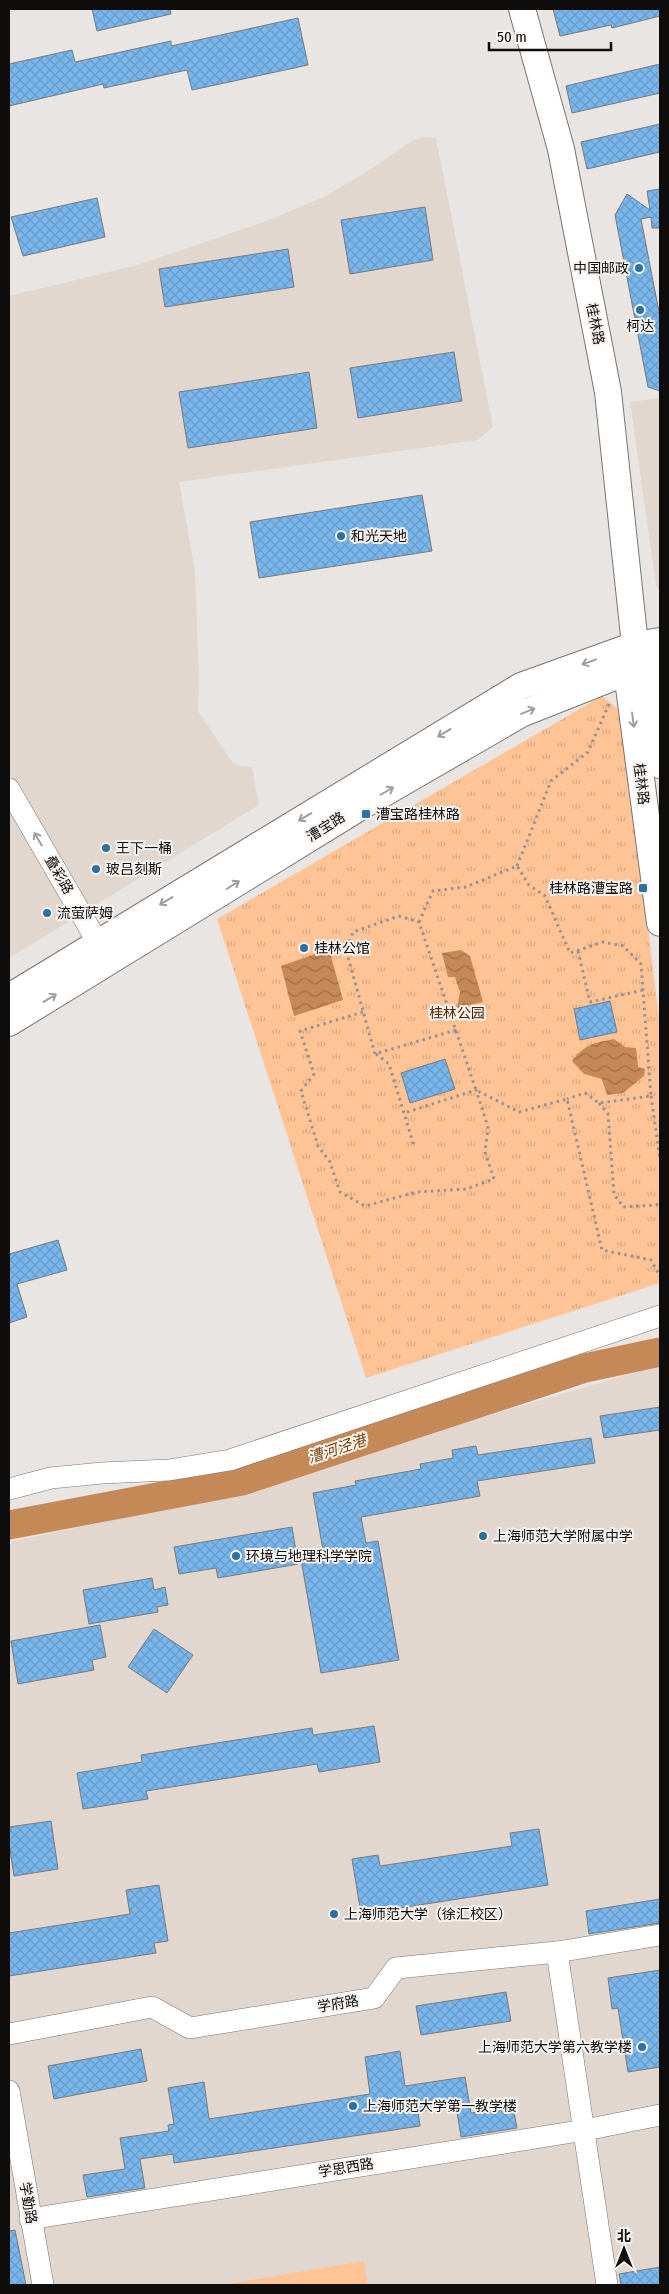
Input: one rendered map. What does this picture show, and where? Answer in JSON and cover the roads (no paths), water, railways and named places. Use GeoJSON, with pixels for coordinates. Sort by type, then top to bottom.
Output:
{"type":"FeatureCollection","features":[{"type":"Feature","properties":{"kind":"main road","name":"桂林路"},"geometry":{"type":"LineString","coordinates":[[522,9],[561,150],[608,392],[660,766]]}},
{"type":"Feature","properties":{"kind":"main road","name":"桂林路"},"geometry":{"type":"LineString","coordinates":[[646,658],[660,923]]}},
{"type":"Feature","properties":{"kind":"main road","name":"漕宝路"},"geometry":{"type":"LineString","coordinates":[[9,1023],[103,952],[521,686],[646,658]]}},
{"type":"Feature","properties":{"kind":"main road","name":"漕宝路"},"geometry":{"type":"LineString","coordinates":[[9,997],[103,952]]}},
{"type":"Feature","properties":{"kind":"street","name":"叠彩路"},"geometry":{"type":"LineString","coordinates":[[9,789],[103,952]]}},
{"type":"Feature","properties":{"kind":"street"},"geometry":{"type":"LineString","coordinates":[[9,1489],[51,1478],[102,1473],[169,1470],[230,1460],[660,1316]]}},
{"type":"Feature","properties":{"kind":"street","name":"学府路"},"geometry":{"type":"LineString","coordinates":[[9,2034],[152,2007],[190,2028],[374,1998],[396,1968],[557,1952],[660,1935]]}},
{"type":"Feature","properties":{"kind":"street"},"geometry":{"type":"LineString","coordinates":[[557,1952],[585,2130],[606,2285]]}},
{"type":"Feature","properties":{"kind":"street","name":"学勤路"},"geometry":{"type":"LineString","coordinates":[[9,2091],[43,2285]]}},
{"type":"Feature","properties":{"kind":"street","name":"学思西路"},"geometry":{"type":"LineString","coordinates":[[30,2219],[585,2130],[660,2115]]}},
{"type":"Feature","properties":{"kind":"water"},"geometry":{"type":"Polygon","coordinates":[[[329,949],[343,1000],[294,1016],[281,966],[329,949]]]}},
{"type":"Feature","properties":{"kind":"water"},"geometry":{"type":"Polygon","coordinates":[[[461,950],[470,956],[483,1002],[457,1008],[460,992],[455,977],[448,977],[442,953],[461,950]]]}},
{"type":"Feature","properties":{"kind":"water"},"geometry":{"type":"Polygon","coordinates":[[[614,1039],[625,1047],[636,1048],[638,1067],[645,1069],[644,1076],[623,1093],[607,1095],[602,1079],[584,1074],[572,1061],[590,1045],[614,1039]]]}},
{"type":"Feature","properties":{"kind":"waterway","name":"漕河泾港"},"geometry":{"type":"LineString","coordinates":[[9,1525],[242,1481],[585,1368],[660,1352]]}},
{"type":"Feature","properties":{"kind":"place","name":"中国邮政"},"geometry":{"type":"Point","coordinates":[639,268]}},
{"type":"Feature","properties":{"kind":"place","name":"柯达"},"geometry":{"type":"Point","coordinates":[640,310]}},
{"type":"Feature","properties":{"kind":"place","name":"和光天地"},"geometry":{"type":"Point","coordinates":[341,536]}},
{"type":"Feature","properties":{"kind":"place","name":"漕宝路桂林路"},"geometry":{"type":"Point","coordinates":[366,814]}},
{"type":"Feature","properties":{"kind":"place","name":"王下一桶"},"geometry":{"type":"Point","coordinates":[106,848]}},
{"type":"Feature","properties":{"kind":"place","name":"玻吕刻斯"},"geometry":{"type":"Point","coordinates":[96,869]}},
{"type":"Feature","properties":{"kind":"place","name":"桂林路漕宝路"},"geometry":{"type":"Point","coordinates":[643,888]}},
{"type":"Feature","properties":{"kind":"place","name":"流萤萨姆"},"geometry":{"type":"Point","coordinates":[47,913]}},
{"type":"Feature","properties":{"kind":"place","name":"桂林公馆"},"geometry":{"type":"Point","coordinates":[304,948]}},
{"type":"Feature","properties":{"kind":"place","name":"上海师范大学附属中学"},"geometry":{"type":"Point","coordinates":[483,1536]}},
{"type":"Feature","properties":{"kind":"place","name":"环境与地理科学学院"},"geometry":{"type":"Point","coordinates":[236,1556]}},
{"type":"Feature","properties":{"kind":"place","name":"上海师范大学（徐汇校区）"},"geometry":{"type":"Point","coordinates":[334,1914]}},
{"type":"Feature","properties":{"kind":"place","name":"上海师范大学第六教学楼"},"geometry":{"type":"Point","coordinates":[642,2047]}},
{"type":"Feature","properties":{"kind":"place","name":"上海师范大学第一教学楼"},"geometry":{"type":"Point","coordinates":[353,2106]}},
{"type":"Feature","properties":{"kind":"park label","name":"桂林公园"},"geometry":{"type":"Point","coordinates":[457,1013]}}]}
